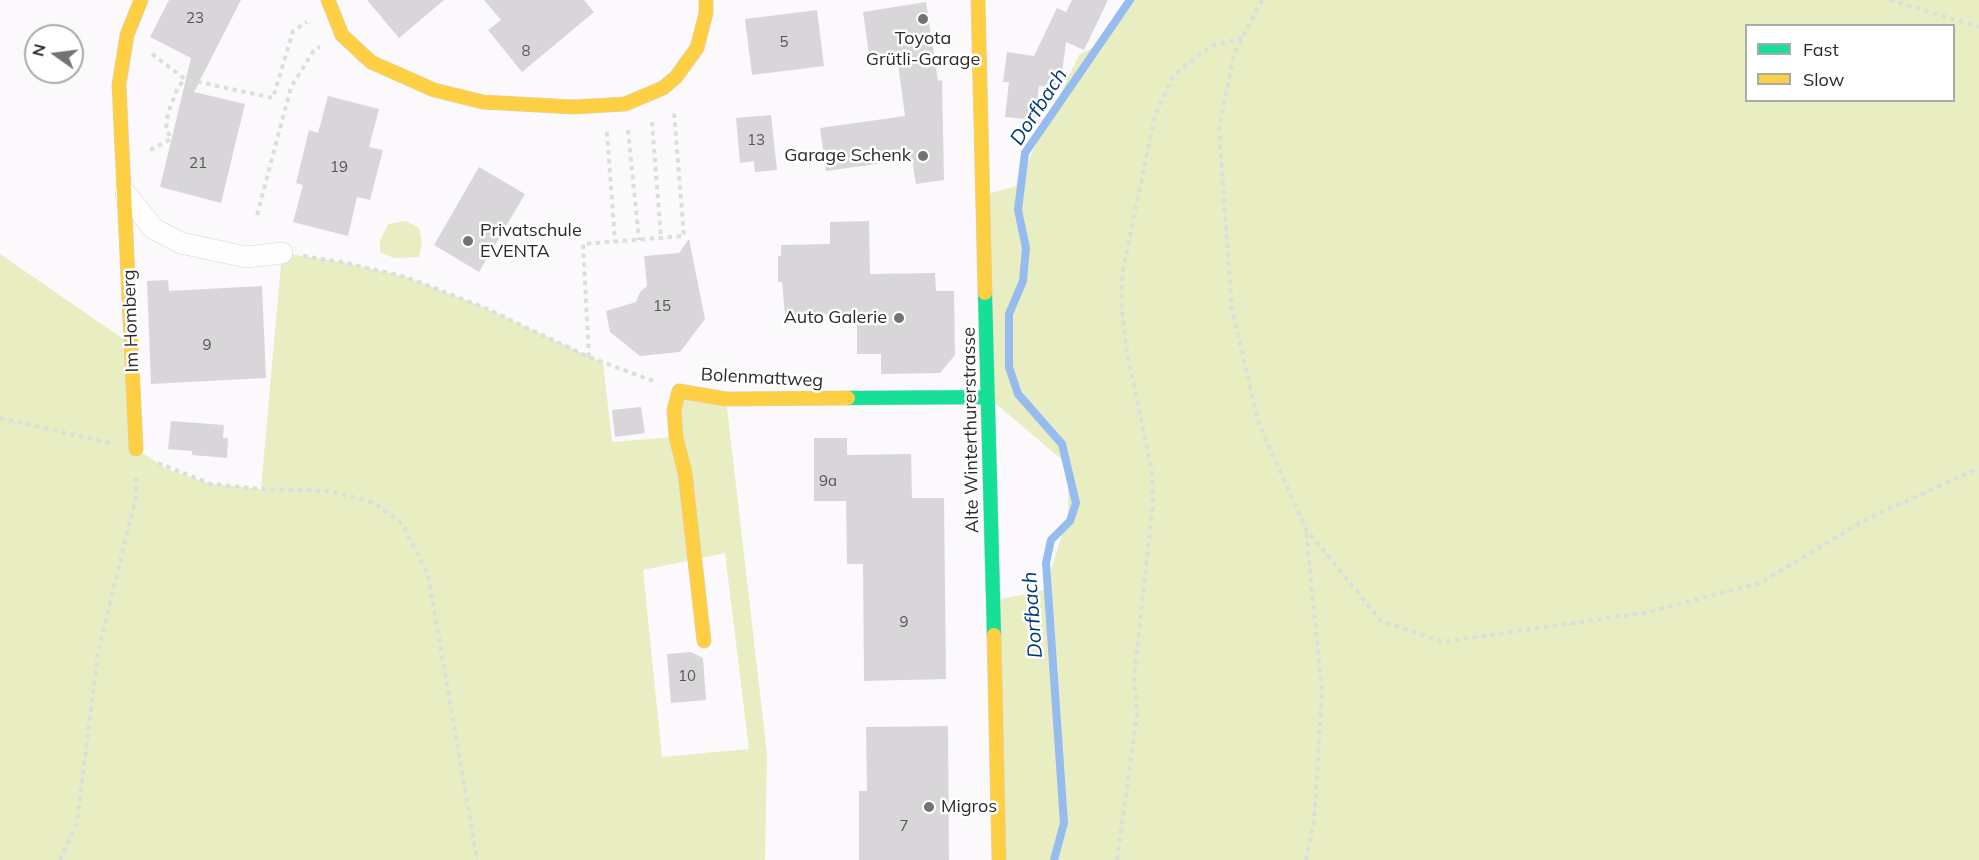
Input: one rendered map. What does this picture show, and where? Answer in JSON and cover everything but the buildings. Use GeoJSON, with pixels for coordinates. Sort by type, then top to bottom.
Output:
{"type":"FeatureCollection","features":[{"type":"Feature","properties":{"kind":"street","name":"Im Homberg"},"geometry":{"type":"LineString","coordinates":[[136,449],[126,194],[119,85],[127,35],[141,0]]}},
{"type":"Feature","properties":{"kind":"street"},"geometry":{"type":"LineString","coordinates":[[329,4],[342,35],[371,62],[434,90],[483,102],[605,106],[625,104],[650,96],[676,77],[697,48],[706,13],[706,0]]}},
{"type":"Feature","properties":{"kind":"street","name":"Alte Winterthurerstrasse"},"geometry":{"type":"LineString","coordinates":[[978,0],[999,860]]}},
{"type":"Feature","properties":{"kind":"street"},"geometry":{"type":"LineString","coordinates":[[126,194],[154,229],[181,243],[246,257],[282,253]]}},
{"type":"Feature","properties":{"kind":"street","name":"Bolenmattweg"},"geometry":{"type":"LineString","coordinates":[[705,641],[685,473],[676,437],[674,410],[679,391],[726,399],[988,397]]}},
{"type":"Feature","properties":{"kind":"path"},"geometry":{"type":"LineString","coordinates":[[1262,0],[1234,54],[1219,129],[1232,310],[1260,424],[1306,529],[1381,621],[1443,642],[1649,612],[1760,583],[1867,519],[1979,468]]}},
{"type":"Feature","properties":{"kind":"path"},"geometry":{"type":"LineString","coordinates":[[1890,0],[1979,27]]}},
{"type":"Feature","properties":{"kind":"path"},"geometry":{"type":"LineString","coordinates":[[127,35],[185,79],[273,98],[293,31],[329,4]]}},
{"type":"Feature","properties":{"kind":"path"},"geometry":{"type":"LineString","coordinates":[[257,215],[291,87],[314,51],[342,35]]}},
{"type":"Feature","properties":{"kind":"path"},"geometry":{"type":"LineString","coordinates":[[1116,860],[1137,715],[1134,678],[1153,502],[1152,473],[1126,347],[1120,300],[1123,270],[1155,114],[1174,75],[1211,46],[1244,37]]}},
{"type":"Feature","properties":{"kind":"path"},"geometry":{"type":"LineString","coordinates":[[171,139],[166,128],[168,112],[178,87],[185,79]]}},
{"type":"Feature","properties":{"kind":"path"},"geometry":{"type":"LineString","coordinates":[[589,357],[583,244],[684,236],[673,102],[663,88]]}},
{"type":"Feature","properties":{"kind":"path"},"geometry":{"type":"LineString","coordinates":[[650,96],[661,238]]}},
{"type":"Feature","properties":{"kind":"path"},"geometry":{"type":"LineString","coordinates":[[625,104],[639,240]]}},
{"type":"Feature","properties":{"kind":"path"},"geometry":{"type":"LineString","coordinates":[[605,106],[615,242]]}},
{"type":"Feature","properties":{"kind":"path"},"geometry":{"type":"LineString","coordinates":[[282,253],[342,262],[406,277],[483,307],[589,357],[679,391]]}},
{"type":"Feature","properties":{"kind":"path"},"geometry":{"type":"LineString","coordinates":[[0,418],[136,449],[167,469],[211,484],[331,491],[375,503],[402,524],[428,574],[477,860]]}},
{"type":"Feature","properties":{"kind":"path"},"geometry":{"type":"LineString","coordinates":[[60,860],[76,823],[98,652],[136,497],[136,449]]}},
{"type":"Feature","properties":{"kind":"path"},"geometry":{"type":"LineString","coordinates":[[1306,529],[1322,692],[1314,820],[1306,860]]}},
{"type":"Feature","properties":{"kind":"green space"},"geometry":{"type":"Polygon","coordinates":[[[1130,0],[1979,0],[1979,860],[999,860],[992,601],[1045,590],[1068,515],[1068,465],[988,397],[984,195],[1016,186],[1079,55],[1100,44],[1130,0]]]}},
{"type":"Feature","properties":{"kind":"green space"},"geometry":{"type":"Polygon","coordinates":[[[406,221],[419,228],[422,243],[419,257],[394,258],[380,252],[380,241],[388,224],[406,221]]]}},
{"type":"Feature","properties":{"kind":"green space"},"geometry":{"type":"Polygon","coordinates":[[[282,253],[342,262],[406,277],[483,307],[603,363],[612,442],[676,437],[679,391],[726,399],[767,754],[765,860],[0,860],[0,254],[132,345],[136,449],[167,469],[211,484],[261,489],[282,253]],[[725,553],[643,570],[662,757],[749,749],[725,553]]]}},
{"type":"Feature","properties":{"kind":"waterway","name":"Dorfbach"},"geometry":{"type":"LineString","coordinates":[[1054,860],[1064,823],[1046,563],[1051,540],[1070,521],[1076,503],[1062,444],[1018,394],[1009,367],[1009,314],[1023,281],[1026,248],[1018,210],[1025,153],[1130,0]]}},
{"type":"Feature","properties":{"kind":"traffic: fast"},"geometry":{"type":"LineString","coordinates":[[985,293],[994,635]]}},
{"type":"Feature","properties":{"kind":"traffic: fast"},"geometry":{"type":"LineString","coordinates":[[848,398],[988,397]]}},
{"type":"Feature","properties":{"kind":"traffic: slow"},"geometry":{"type":"LineString","coordinates":[[136,449],[119,85],[127,35],[141,0]]}},
{"type":"Feature","properties":{"kind":"traffic: slow"},"geometry":{"type":"LineString","coordinates":[[328,0],[342,35],[371,62],[434,90],[483,102],[574,107],[625,104],[663,88],[676,77],[697,48],[706,13],[706,0]]}},
{"type":"Feature","properties":{"kind":"traffic: slow"},"geometry":{"type":"LineString","coordinates":[[978,0],[985,293]]}},
{"type":"Feature","properties":{"kind":"traffic: slow"},"geometry":{"type":"LineString","coordinates":[[704,641],[685,473],[676,437],[674,410],[679,391],[726,399],[848,398]]}},
{"type":"Feature","properties":{"kind":"traffic: slow"},"geometry":{"type":"LineString","coordinates":[[994,635],[999,860]]}},
{"type":"Feature","properties":{"kind":"place","name":"Toyota Grütli-Garage"},"geometry":{"type":"Point","coordinates":[923,19]}},
{"type":"Feature","properties":{"kind":"place","name":"Garage Schenk"},"geometry":{"type":"Point","coordinates":[923,156]}},
{"type":"Feature","properties":{"kind":"place","name":"Privatschule EVENTA"},"geometry":{"type":"Point","coordinates":[468,241]}},
{"type":"Feature","properties":{"kind":"place","name":"Auto Galerie"},"geometry":{"type":"Point","coordinates":[899,318]}},
{"type":"Feature","properties":{"kind":"place","name":"Migros"},"geometry":{"type":"Point","coordinates":[929,807]}}]}
